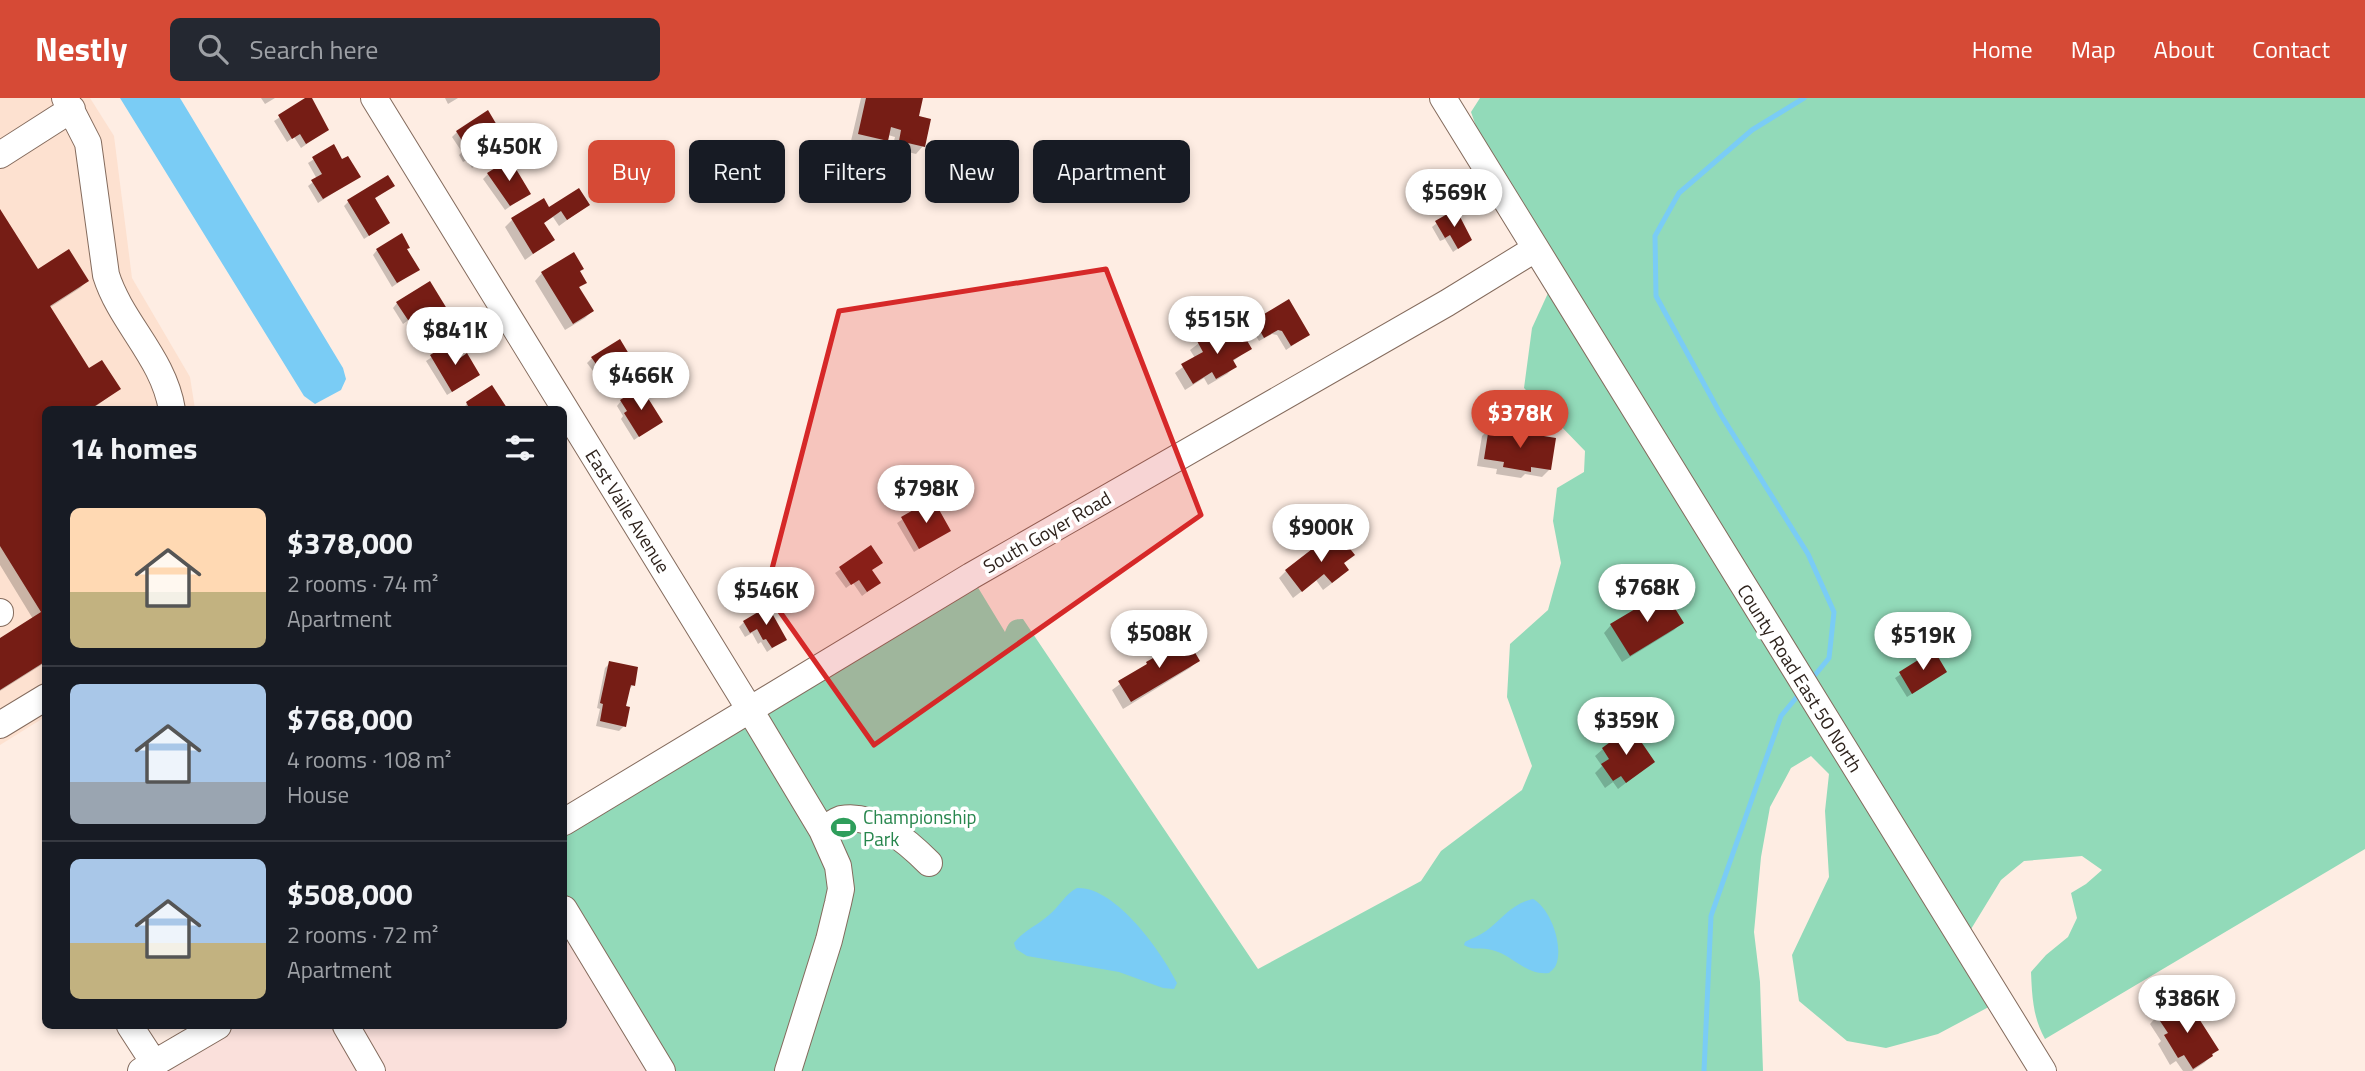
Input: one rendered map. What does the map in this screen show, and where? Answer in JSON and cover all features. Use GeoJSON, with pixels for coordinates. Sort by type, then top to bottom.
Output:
{"type":"FeatureCollection","features":[{"type":"Feature","properties":{"kind":"street","name":"East Vaile Avenue"},"geometry":{"type":"LineString","coordinates":[[374,98],[563,406]]}},
{"type":"Feature","properties":{"kind":"street","name":"County Road East 50 North"},"geometry":{"type":"LineString","coordinates":[[1443,98],[2043,1071]]}},
{"type":"Feature","properties":{"kind":"street"},"geometry":{"type":"LineString","coordinates":[[0,155],[68,104],[88,143],[106,275],[112,295],[159,369],[171,406]]}},
{"type":"Feature","properties":{"kind":"street","name":"South Goyer Road"},"geometry":{"type":"LineString","coordinates":[[567,820],[971,576],[1447,303],[1535,249]]}},
{"type":"Feature","properties":{"kind":"street","name":"East Vaile Avenue"},"geometry":{"type":"LineString","coordinates":[[567,412],[822,830],[838,866],[841,889],[829,940],[788,1071]]}},
{"type":"Feature","properties":{"kind":"street"},"geometry":{"type":"LineString","coordinates":[[0,725],[42,700]]}},
{"type":"Feature","properties":{"kind":"street"},"geometry":{"type":"LineString","coordinates":[[822,830],[840,819],[863,820],[883,827],[905,841],[929,863]]}},
{"type":"Feature","properties":{"kind":"street"},"geometry":{"type":"LineString","coordinates":[[567,914],[662,1071]]}},
{"type":"Feature","properties":{"kind":"street"},"geometry":{"type":"LineString","coordinates":[[132,1029],[158,1066],[214,1029]]}},
{"type":"Feature","properties":{"kind":"street"},"geometry":{"type":"LineString","coordinates":[[348,1029],[372,1071]]}},
{"type":"Feature","properties":{"kind":"highlighted area"},"geometry":{"type":"Polygon","coordinates":[[[1106,269],[1201,515],[874,745],[766,592],[839,311],[1106,269]]]}},
{"type":"Feature","properties":{"kind":"shaded area"},"geometry":{"type":"Polygon","coordinates":[[[0,98],[90,98],[114,136],[132,278],[190,377],[195,406],[42,406],[42,719],[0,745],[0,98]]]}},
{"type":"Feature","properties":{"kind":"shaded area"},"geometry":{"type":"Polygon","coordinates":[[[567,914],[662,1071],[141,1071],[213,1029],[567,1029],[567,914]]]}},
{"type":"Feature","properties":{"kind":"green space"},"geometry":{"type":"Polygon","coordinates":[[[1480,98],[2365,98],[2365,849],[2045,1039],[2036,1015],[2031,972],[2068,937],[2077,918],[2071,893],[2102,870],[2082,856],[2024,861],[2001,880],[1968,934],[1480,138],[1471,112],[1480,98]]]}},
{"type":"Feature","properties":{"kind":"green space"},"geometry":{"type":"Polygon","coordinates":[[[1554,280],[2000,1001],[1938,1034],[1886,1048],[1847,1041],[1799,1001],[1792,955],[1829,877],[1825,811],[1829,774],[1811,756],[1791,768],[1770,807],[1761,857],[1754,932],[1760,982],[1763,1071],[662,1071],[567,914],[567,820],[971,576],[1005,632],[1011,622],[1023,619],[1258,969],[1421,881],[1441,851],[1522,790],[1532,766],[1507,697],[1510,644],[1548,610],[1561,563],[1553,521],[1557,488],[1584,472],[1585,451],[1524,388],[1532,328],[1554,280]]]}},
{"type":"Feature","properties":{"kind":"water"},"geometry":{"type":"Polygon","coordinates":[[[120,98],[180,98],[343,368],[346,379],[341,390],[315,404],[304,396],[120,98]]]}},
{"type":"Feature","properties":{"kind":"water"},"geometry":{"type":"Polygon","coordinates":[[[1077,888],[1092,890],[1107,898],[1136,923],[1170,970],[1177,983],[1174,989],[1163,988],[1119,972],[1027,956],[1016,949],[1014,943],[1018,939],[1049,915],[1077,888]]]}},
{"type":"Feature","properties":{"kind":"water"},"geometry":{"type":"Polygon","coordinates":[[[1533,899],[1545,910],[1557,938],[1558,957],[1549,973],[1533,971],[1492,950],[1464,945],[1513,908],[1533,899]]]}},
{"type":"Feature","properties":{"kind":"building"},"geometry":{"type":"Polygon","coordinates":[[[305,98],[312,98],[329,130],[306,144],[300,134],[292,139],[278,115],[305,98]]]}},
{"type":"Feature","properties":{"kind":"building"},"geometry":{"type":"Polygon","coordinates":[[[866,98],[923,98],[919,116],[931,119],[925,147],[911,144],[911,140],[899,140],[901,130],[891,127],[888,140],[858,134],[866,98]]]}},
{"type":"Feature","properties":{"kind":"building"},"geometry":{"type":"Polygon","coordinates":[[[488,110],[501,132],[492,137],[500,150],[477,165],[472,156],[469,158],[463,149],[466,147],[456,131],[488,110]]]}},
{"type":"Feature","properties":{"kind":"building"},"geometry":{"type":"Polygon","coordinates":[[[334,144],[342,159],[348,156],[361,177],[323,199],[311,180],[322,174],[312,157],[334,144]]]}},
{"type":"Feature","properties":{"kind":"building"},"geometry":{"type":"Polygon","coordinates":[[[510,159],[531,194],[510,206],[487,173],[510,159]]]}},
{"type":"Feature","properties":{"kind":"building"},"geometry":{"type":"Polygon","coordinates":[[[388,175],[395,186],[375,198],[390,223],[369,236],[347,200],[388,175]]]}},
{"type":"Feature","properties":{"kind":"building"},"geometry":{"type":"Polygon","coordinates":[[[579,188],[590,205],[567,220],[561,211],[544,223],[555,240],[533,254],[511,218],[544,198],[549,207],[579,188]]]}},
{"type":"Feature","properties":{"kind":"building"},"geometry":{"type":"Polygon","coordinates":[[[0,209],[38,269],[69,249],[89,281],[50,306],[89,368],[102,360],[121,389],[95,406],[42,406],[42,664],[0,690],[0,638],[41,612],[0,546],[0,209]]]}},
{"type":"Feature","properties":{"kind":"building"},"geometry":{"type":"Polygon","coordinates":[[[1456,209],[1472,240],[1458,249],[1450,235],[1445,238],[1435,221],[1456,209]]]}},
{"type":"Feature","properties":{"kind":"building"},"geometry":{"type":"Polygon","coordinates":[[[402,233],[410,248],[407,249],[420,270],[397,283],[376,249],[402,233]]]}},
{"type":"Feature","properties":{"kind":"building"},"geometry":{"type":"Polygon","coordinates":[[[574,252],[584,269],[580,271],[587,283],[579,287],[594,311],[573,324],[541,272],[574,252]]]}},
{"type":"Feature","properties":{"kind":"building"},"geometry":{"type":"Polygon","coordinates":[[[430,281],[452,317],[426,333],[416,316],[408,320],[396,302],[430,281]]]}},
{"type":"Feature","properties":{"kind":"building"},"geometry":{"type":"Polygon","coordinates":[[[1289,299],[1310,335],[1291,346],[1282,331],[1278,330],[1264,338],[1254,320],[1289,299]]]}},
{"type":"Feature","properties":{"kind":"building"},"geometry":{"type":"Polygon","coordinates":[[[1239,327],[1252,349],[1233,360],[1237,367],[1216,379],[1212,372],[1193,384],[1181,364],[1203,352],[1197,341],[1207,335],[1212,343],[1239,327]]]}},
{"type":"Feature","properties":{"kind":"building"},"geometry":{"type":"Polygon","coordinates":[[[620,339],[629,354],[623,357],[634,375],[613,388],[591,357],[620,339]]]}},
{"type":"Feature","properties":{"kind":"building"},"geometry":{"type":"Polygon","coordinates":[[[451,342],[460,358],[467,353],[480,375],[452,392],[430,355],[451,342]]]}},
{"type":"Feature","properties":{"kind":"building"},"geometry":{"type":"Polygon","coordinates":[[[492,385],[506,406],[468,406],[466,402],[492,385]]]}},
{"type":"Feature","properties":{"kind":"building"},"geometry":{"type":"Polygon","coordinates":[[[641,387],[663,422],[639,437],[624,413],[627,411],[620,400],[641,387]]]}},
{"type":"Feature","properties":{"kind":"building"},"geometry":{"type":"Polygon","coordinates":[[[1489,427],[1556,438],[1551,470],[1531,467],[1531,472],[1503,467],[1504,462],[1484,459],[1489,427]]]}},
{"type":"Feature","properties":{"kind":"building"},"geometry":{"type":"Polygon","coordinates":[[[922,505],[926,512],[937,506],[951,531],[919,549],[901,517],[922,505]]]}},
{"type":"Feature","properties":{"kind":"building"},"geometry":{"type":"Polygon","coordinates":[[[1340,536],[1355,555],[1344,563],[1349,570],[1332,583],[1324,574],[1302,592],[1285,570],[1325,539],[1329,544],[1340,536]]]}},
{"type":"Feature","properties":{"kind":"building"},"geometry":{"type":"Polygon","coordinates":[[[871,545],[883,563],[872,570],[881,583],[867,592],[859,580],[851,585],[839,567],[871,545]]]}},
{"type":"Feature","properties":{"kind":"building"},"geometry":{"type":"Polygon","coordinates":[[[1662,593],[1684,623],[1630,656],[1610,624],[1662,593]]]}},
{"type":"Feature","properties":{"kind":"building"},"geometry":{"type":"Polygon","coordinates":[[[768,606],[787,640],[772,648],[766,639],[763,640],[757,629],[750,633],[743,621],[768,606]]]}},
{"type":"Feature","properties":{"kind":"building"},"geometry":{"type":"Polygon","coordinates":[[[1187,639],[1200,661],[1131,702],[1118,681],[1187,639]]]}},
{"type":"Feature","properties":{"kind":"building"},"geometry":{"type":"Polygon","coordinates":[[[1934,650],[1947,672],[1912,694],[1899,672],[1934,650]]]}},
{"type":"Feature","properties":{"kind":"building"},"geometry":{"type":"Polygon","coordinates":[[[609,661],[638,667],[635,686],[631,685],[626,706],[630,707],[626,727],[600,721],[603,704],[600,703],[609,661]]]}},
{"type":"Feature","properties":{"kind":"building"},"geometry":{"type":"Polygon","coordinates":[[[1631,727],[1655,762],[1626,783],[1621,776],[1613,781],[1601,764],[1609,759],[1602,748],[1631,727]]]}},
{"type":"Feature","properties":{"kind":"building"},"geometry":{"type":"Polygon","coordinates":[[[2180,1000],[2190,1017],[2196,1014],[2219,1050],[2193,1069],[2184,1055],[2178,1058],[2164,1035],[2168,1033],[2156,1015],[2180,1000]]]}},
{"type":"Feature","properties":{"kind":"waterway"},"geometry":{"type":"LineString","coordinates":[[1804,98],[1752,130],[1679,193],[1655,236],[1656,296],[1721,415],[1808,554],[1834,612],[1829,658],[1815,675]]}},
{"type":"Feature","properties":{"kind":"waterway"},"geometry":{"type":"LineString","coordinates":[[1704,1071],[1711,916],[1781,716],[1796,698]]}},
{"type":"Feature","properties":{"kind":"place","name":"Championship Park"},"geometry":{"type":"Point","coordinates":[843,828]}}]}
